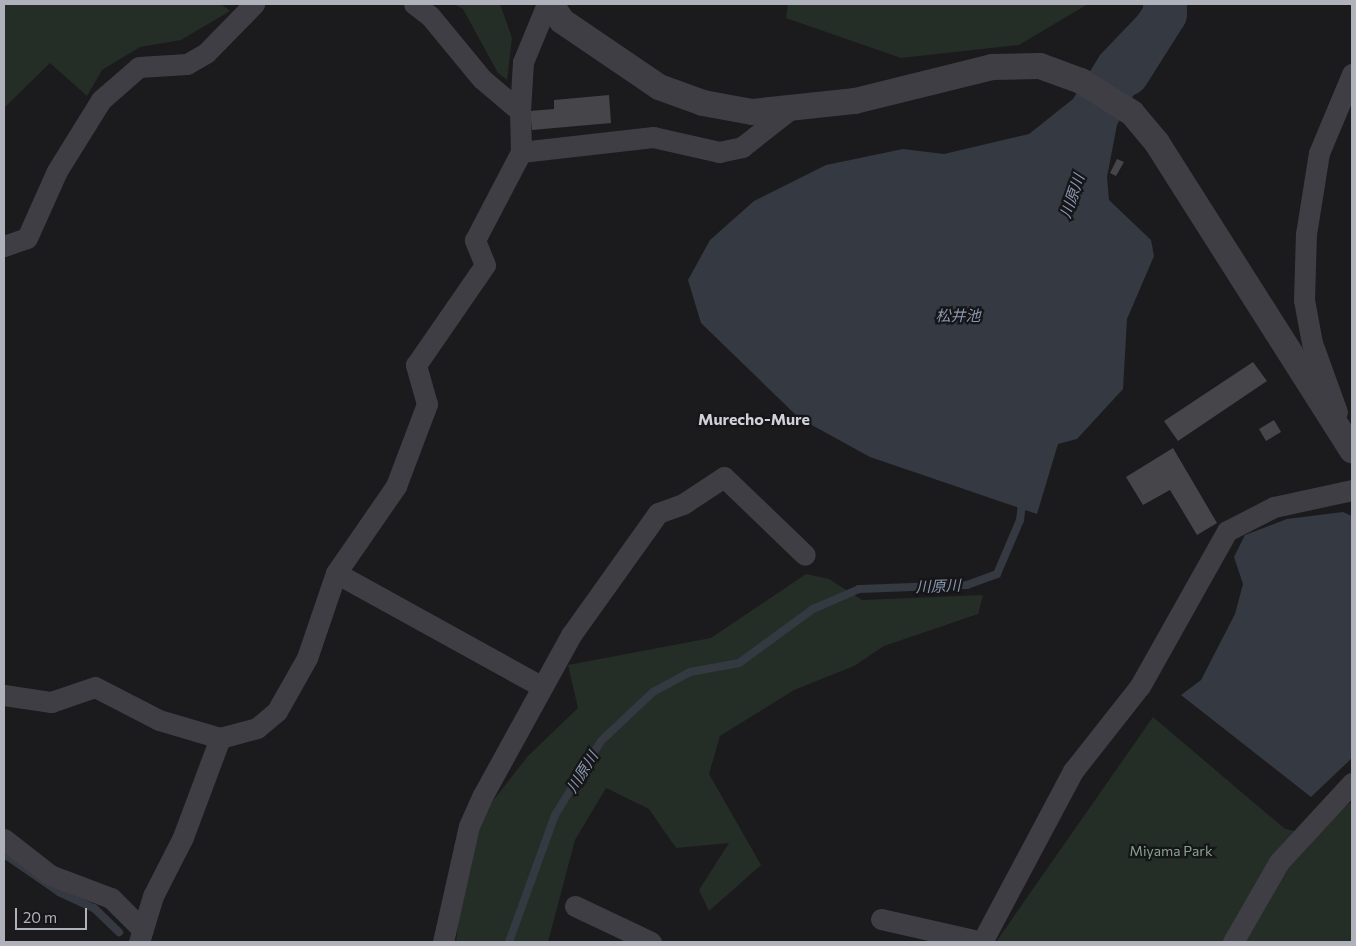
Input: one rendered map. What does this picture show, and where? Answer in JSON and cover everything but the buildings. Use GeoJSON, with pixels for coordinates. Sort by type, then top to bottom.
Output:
{"type":"FeatureCollection","features":[{"type":"Feature","properties":{"kind":"street"},"geometry":{"type":"LineString","coordinates":[[4,246],[27,238],[57,171],[101,100],[138,67],[187,64],[206,53],[254,4]]}},
{"type":"Feature","properties":{"kind":"street"},"geometry":{"type":"LineString","coordinates":[[414,4],[430,16],[482,79],[520,112]]}},
{"type":"Feature","properties":{"kind":"street"},"geometry":{"type":"LineString","coordinates":[[4,695],[51,702],[95,687],[159,720],[220,738],[257,728],[278,711],[307,658],[336,573],[396,486],[427,404],[416,365],[485,265],[475,240],[521,152],[520,112],[523,62],[547,4]]}},
{"type":"Feature","properties":{"kind":"street"},"geometry":{"type":"LineString","coordinates":[[551,4],[562,21],[659,87],[703,103],[752,112],[789,110],[855,101],[992,67],[1040,66],[1070,75],[1132,113],[1168,159],[1352,450]]}},
{"type":"Feature","properties":{"kind":"street"},"geometry":{"type":"LineString","coordinates":[[1352,74],[1319,153],[1306,234],[1304,300],[1312,343],[1352,450]]}},
{"type":"Feature","properties":{"kind":"street"},"geometry":{"type":"LineString","coordinates":[[521,152],[652,138],[719,152],[742,147],[789,110]]}},
{"type":"Feature","properties":{"kind":"street"},"geometry":{"type":"LineString","coordinates":[[443,942],[469,826],[541,686],[571,634],[658,513],[683,504],[724,477],[805,555]]}},
{"type":"Feature","properties":{"kind":"street"},"geometry":{"type":"LineString","coordinates":[[880,919],[982,942],[1073,771],[1140,686],[1227,532],[1274,507],[1352,490]]}},
{"type":"Feature","properties":{"kind":"street"},"geometry":{"type":"LineString","coordinates":[[336,573],[541,686]]}},
{"type":"Feature","properties":{"kind":"street"},"geometry":{"type":"LineString","coordinates":[[141,936],[152,896],[182,837],[220,738]]}},
{"type":"Feature","properties":{"kind":"street"},"geometry":{"type":"LineString","coordinates":[[1233,942],[1278,862],[1352,783]]}},
{"type":"Feature","properties":{"kind":"street"},"geometry":{"type":"LineString","coordinates":[[4,839],[50,875],[111,898],[141,936]]}},
{"type":"Feature","properties":{"kind":"street"},"geometry":{"type":"LineString","coordinates":[[575,906],[651,942]]}},
{"type":"Feature","properties":{"kind":"green space"},"geometry":{"type":"Polygon","coordinates":[[[4,4],[221,4],[230,11],[181,40],[140,47],[102,70],[87,96],[50,63],[4,108],[4,4]]]}},
{"type":"Feature","properties":{"kind":"green space"},"geometry":{"type":"Polygon","coordinates":[[[454,4],[500,4],[512,38],[507,80],[498,73],[463,9],[454,4]]]}},
{"type":"Feature","properties":{"kind":"green space"},"geometry":{"type":"Polygon","coordinates":[[[788,4],[1088,4],[1019,45],[901,58],[786,18],[788,4]]]}},
{"type":"Feature","properties":{"kind":"green space"},"geometry":{"type":"Polygon","coordinates":[[[806,574],[829,579],[862,600],[983,595],[978,614],[884,646],[854,666],[794,690],[720,736],[709,774],[761,865],[709,911],[699,890],[729,843],[676,848],[649,809],[606,788],[575,840],[548,942],[456,942],[463,883],[484,812],[528,756],[578,708],[568,665],[711,638],[806,574]]]}},
{"type":"Feature","properties":{"kind":"green space","name":"Miyama Park"},"geometry":{"type":"Polygon","coordinates":[[[1153,717],[1285,829],[1311,834],[1352,801],[1352,942],[996,942],[1153,717]]]}},
{"type":"Feature","properties":{"kind":"water","name":"松井池"},"geometry":{"type":"Polygon","coordinates":[[[1143,10],[1170,30],[1117,125],[1107,177],[1109,200],[1151,240],[1154,256],[1127,319],[1123,389],[1077,439],[1058,444],[1037,514],[870,457],[799,418],[701,323],[688,280],[710,240],[754,201],[826,165],[903,149],[944,154],[1029,134],[1073,99],[1100,55],[1143,10]]]}},
{"type":"Feature","properties":{"kind":"water"},"geometry":{"type":"Polygon","coordinates":[[[1343,512],[1352,516],[1352,758],[1311,797],[1181,695],[1201,680],[1235,614],[1243,584],[1234,557],[1245,535],[1287,519],[1343,512]]]}},
{"type":"Feature","properties":{"kind":"waterway","name":"川原川"},"geometry":{"type":"LineString","coordinates":[[1127,74],[1165,14],[1165,4]]}},
{"type":"Feature","properties":{"kind":"waterway","name":"川原川"},"geometry":{"type":"LineString","coordinates":[[509,942],[555,815],[601,741],[653,692],[690,672],[739,663],[813,609],[859,589],[967,585],[997,574],[1020,520],[1022,503]]}},
{"type":"Feature","properties":{"kind":"waterway"},"geometry":{"type":"LineString","coordinates":[[4,854],[59,892],[94,908],[119,932]]}},
{"type":"Feature","properties":{"kind":"district","name":"Murecho-Mure"},"geometry":{"type":"Point","coordinates":[754,419]}}]}
